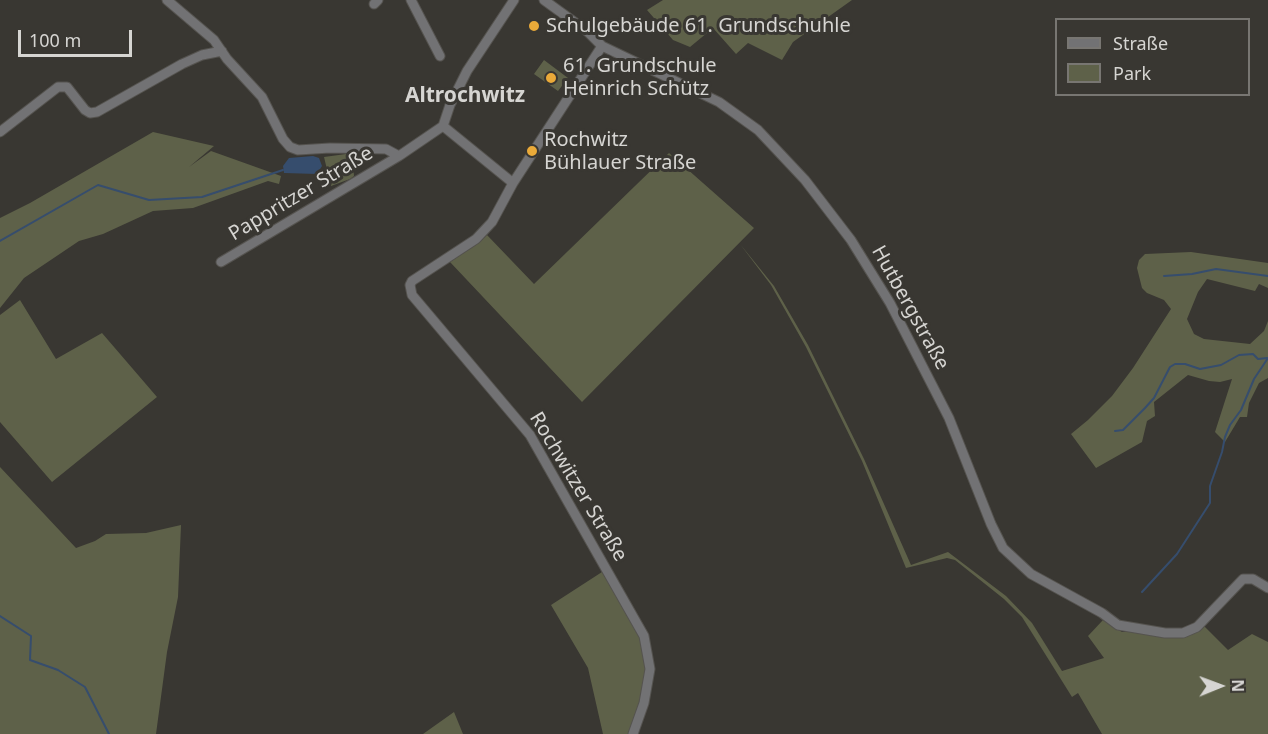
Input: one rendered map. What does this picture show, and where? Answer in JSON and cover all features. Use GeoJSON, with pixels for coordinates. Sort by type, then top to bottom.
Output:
{"type":"FeatureCollection","features":[{"type":"Feature","properties":{"kind":"street"},"geometry":{"type":"LineString","coordinates":[[167,0],[214,40],[262,97],[283,140],[290,147],[298,150],[386,149],[399,156],[442,126],[467,71],[514,0]]}},
{"type":"Feature","properties":{"kind":"street"},"geometry":{"type":"LineString","coordinates":[[411,0],[440,56]]}},
{"type":"Feature","properties":{"kind":"street","name":"Hutbergstraße"},"geometry":{"type":"LineString","coordinates":[[544,0],[588,32],[602,46],[719,102],[758,130],[805,180],[851,240],[890,303],[949,418],[991,524],[1003,548],[1031,574],[1102,613],[1118,625],[1176,633],[1190,631],[1203,623],[1243,579],[1253,579],[1268,588]]}},
{"type":"Feature","properties":{"kind":"street"},"geometry":{"type":"LineString","coordinates":[[442,126],[513,183],[602,46]]}},
{"type":"Feature","properties":{"kind":"street"},"geometry":{"type":"LineString","coordinates":[[0,132],[58,87],[67,87],[85,110],[90,113],[97,112],[182,64],[202,55],[222,51]]}},
{"type":"Feature","properties":{"kind":"street","name":"Pappritzer Straße"},"geometry":{"type":"LineString","coordinates":[[221,262],[399,156]]}},
{"type":"Feature","properties":{"kind":"street","name":"Rochwitzer Straße"},"geometry":{"type":"LineString","coordinates":[[513,183],[499,211],[484,232],[467,246],[412,281],[410,285],[412,295],[530,435],[644,636],[650,669],[644,703],[633,734]]}},
{"type":"Feature","properties":{"kind":"green space"},"geometry":{"type":"Polygon","coordinates":[[[663,0],[852,0],[793,42],[782,60],[748,43],[736,54],[713,28],[690,47],[673,40],[647,10],[663,0]]]}},
{"type":"Feature","properties":{"kind":"green space"},"geometry":{"type":"Polygon","coordinates":[[[544,60],[568,78],[558,91],[534,74],[544,60]]]}},
{"type":"Feature","properties":{"kind":"green space"},"geometry":{"type":"Polygon","coordinates":[[[153,132],[214,146],[189,167],[211,151],[281,176],[279,184],[268,181],[193,208],[153,211],[103,234],[79,241],[24,278],[0,308],[0,218],[153,132]]]}},
{"type":"Feature","properties":{"kind":"green space"},"geometry":{"type":"Polygon","coordinates":[[[669,153],[754,228],[582,402],[450,262],[487,235],[534,284],[669,153]]]}},
{"type":"Feature","properties":{"kind":"green space"},"geometry":{"type":"Polygon","coordinates":[[[346,154],[353,165],[354,176],[331,186],[324,157],[346,154]]]}},
{"type":"Feature","properties":{"kind":"green space"},"geometry":{"type":"Polygon","coordinates":[[[740,244],[774,286],[808,345],[864,459],[911,565],[948,552],[1006,596],[1032,623],[1062,671],[1104,658],[1088,636],[1103,620],[1122,632],[1137,631],[1166,636],[1203,625],[1228,650],[1252,634],[1268,642],[1268,734],[1102,734],[1078,693],[1072,697],[1022,617],[1004,599],[955,560],[947,558],[906,568],[862,461],[806,347],[771,285],[740,244]]]}},
{"type":"Feature","properties":{"kind":"green space"},"geometry":{"type":"Polygon","coordinates":[[[1191,252],[1268,263],[1268,288],[1259,284],[1255,291],[1207,279],[1198,292],[1187,319],[1194,334],[1204,339],[1250,344],[1264,331],[1268,321],[1268,378],[1259,383],[1249,403],[1247,417],[1240,417],[1225,442],[1215,432],[1232,379],[1220,382],[1209,381],[1188,375],[1154,402],[1155,416],[1147,421],[1142,442],[1096,468],[1071,434],[1112,396],[1171,309],[1164,300],[1147,293],[1142,288],[1137,268],[1139,260],[1145,254],[1191,252]]]}},
{"type":"Feature","properties":{"kind":"green space"},"geometry":{"type":"Polygon","coordinates":[[[20,300],[56,359],[102,333],[157,397],[52,482],[0,422],[0,315],[20,300]]]}},
{"type":"Feature","properties":{"kind":"green space"},"geometry":{"type":"Polygon","coordinates":[[[0,467],[76,548],[106,534],[146,533],[181,525],[178,597],[167,652],[156,734],[0,734],[0,467]]]}},
{"type":"Feature","properties":{"kind":"green space"},"geometry":{"type":"Polygon","coordinates":[[[602,572],[641,638],[647,669],[640,704],[629,734],[603,734],[588,668],[551,605],[602,572]]]}},
{"type":"Feature","properties":{"kind":"green space"},"geometry":{"type":"Polygon","coordinates":[[[454,712],[463,734],[423,734],[454,712]]]}},
{"type":"Feature","properties":{"kind":"water"},"geometry":{"type":"Polygon","coordinates":[[[313,156],[319,158],[322,166],[317,174],[284,173],[283,166],[289,158],[313,156]]]}},
{"type":"Feature","properties":{"kind":"waterway"},"geometry":{"type":"LineString","coordinates":[[0,241],[98,185],[149,200],[202,197],[283,170]]}},
{"type":"Feature","properties":{"kind":"waterway"},"geometry":{"type":"LineString","coordinates":[[1164,276],[1216,269],[1268,276]]}},
{"type":"Feature","properties":{"kind":"waterway"},"geometry":{"type":"LineString","coordinates":[[1115,431],[1123,430],[1154,398],[1170,367],[1175,364],[1185,364],[1200,369],[1221,365],[1239,355],[1253,354],[1258,359],[1267,358]]}},
{"type":"Feature","properties":{"kind":"waterway"},"geometry":{"type":"LineString","coordinates":[[1142,592],[1177,554],[1210,503],[1210,486],[1225,437],[1230,425],[1241,410],[1254,379],[1268,358]]}},
{"type":"Feature","properties":{"kind":"waterway"},"geometry":{"type":"LineString","coordinates":[[0,616],[31,636],[30,660],[58,670],[85,687],[109,734]]}},
{"type":"Feature","properties":{"kind":"place","name":"Schulgebäude 61. Grundschuhle"},"geometry":{"type":"Point","coordinates":[534,26]}},
{"type":"Feature","properties":{"kind":"place","name":"61. Grundschule Heinrich Schütz"},"geometry":{"type":"Point","coordinates":[551,78]}},
{"type":"Feature","properties":{"kind":"place","name":"Rochwitz Bühlauer Straße"},"geometry":{"type":"Point","coordinates":[532,151]}},
{"type":"Feature","properties":{"kind":"district","name":"Altrochwitz"},"geometry":{"type":"Point","coordinates":[465,96]}}]}
